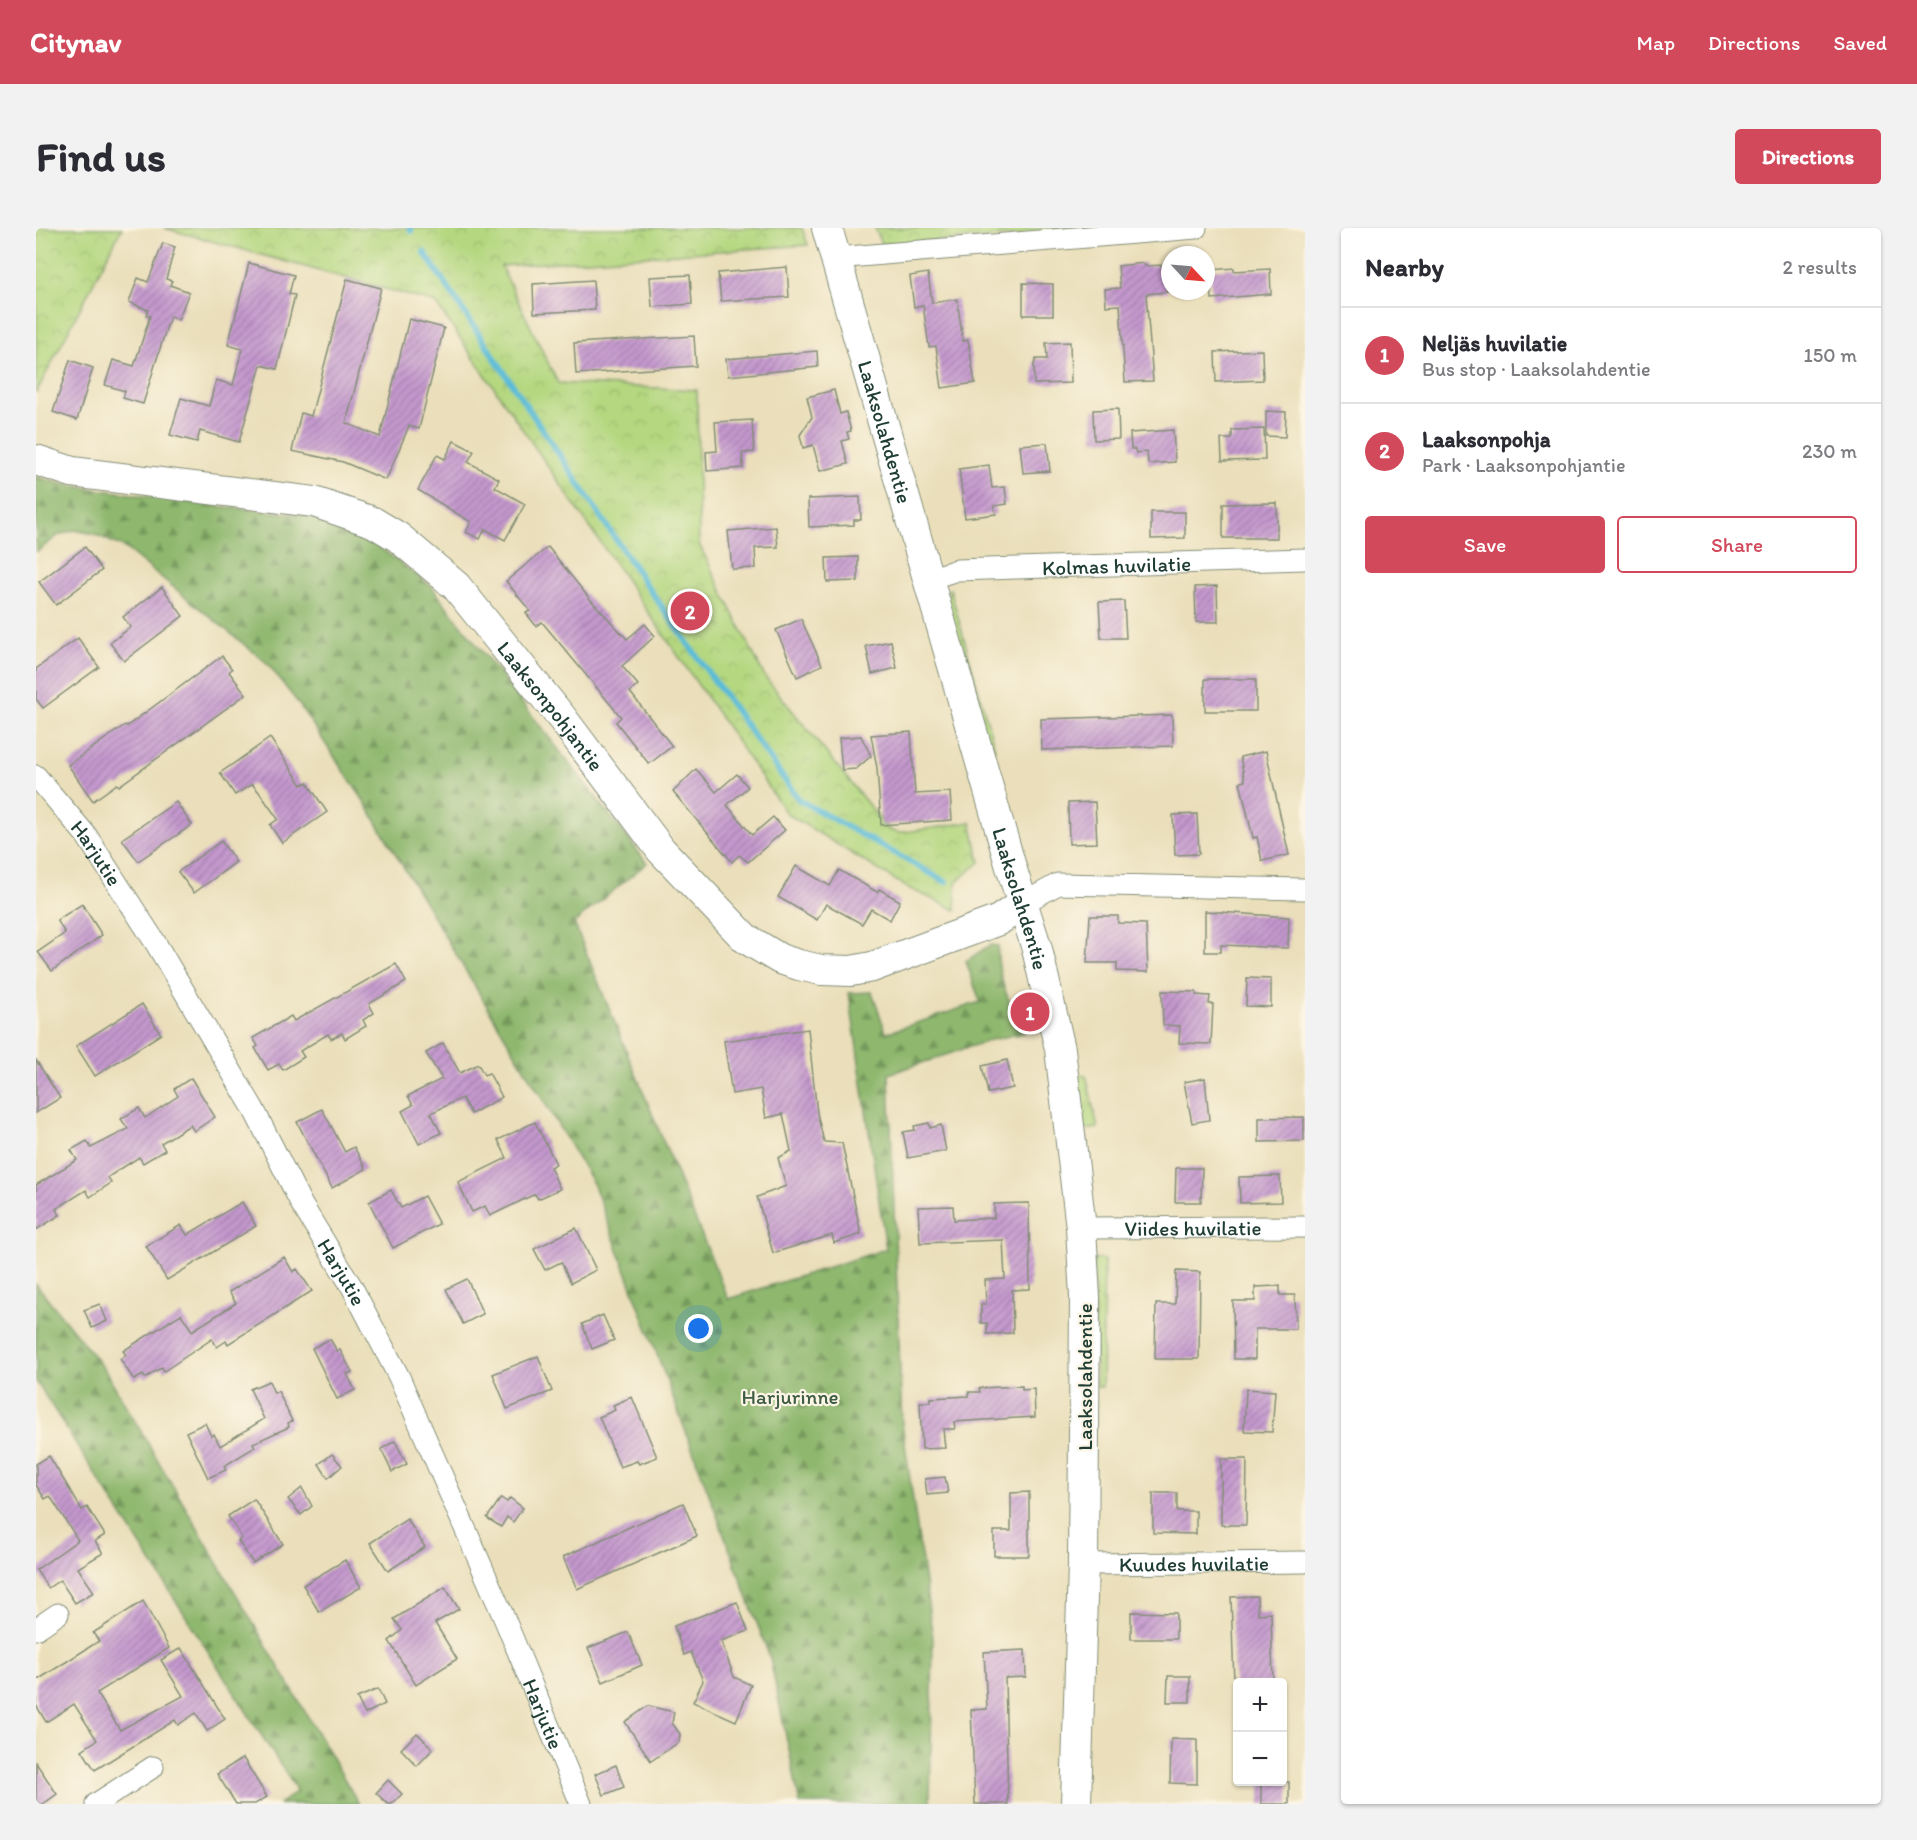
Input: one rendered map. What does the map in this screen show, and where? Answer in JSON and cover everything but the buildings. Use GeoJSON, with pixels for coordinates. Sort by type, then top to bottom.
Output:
{"type":"FeatureCollection","features":[{"type":"Feature","properties":{"kind":"street","name":"Laaksolahdentie"},"geometry":{"type":"LineString","coordinates":[[827,228],[1022,904],[1037,949],[1060,1048],[1081,1228],[1085,1297],[1083,1564],[1076,1804]]}},
{"type":"Feature","properties":{"kind":"street"},"geometry":{"type":"LineString","coordinates":[[836,258],[1196,228]]}},
{"type":"Feature","properties":{"kind":"street","name":"Laaksonpohjantie"},"geometry":{"type":"LineString","coordinates":[[36,460],[72,472],[314,502],[373,522],[398,537],[456,586],[562,718],[661,850],[745,938],[780,959],[821,970],[851,971],[872,967],[999,920],[1022,904]]}},
{"type":"Feature","properties":{"kind":"street","name":"Kolmas huvilatie"},"geometry":{"type":"LineString","coordinates":[[929,579],[957,570],[1305,559]]}},
{"type":"Feature","properties":{"kind":"street","name":"Harjutie"},"geometry":{"type":"LineString","coordinates":[[36,776],[86,835],[155,942],[253,1108],[302,1205],[352,1287],[399,1377],[505,1620],[581,1804]]}},
{"type":"Feature","properties":{"kind":"street"},"geometry":{"type":"LineString","coordinates":[[1022,904],[1058,884],[1305,889]]}},
{"type":"Feature","properties":{"kind":"street","name":"Viides huvilatie"},"geometry":{"type":"LineString","coordinates":[[1081,1228],[1305,1227]]}},
{"type":"Feature","properties":{"kind":"street","name":"Kuudes huvilatie"},"geometry":{"type":"LineString","coordinates":[[1083,1564],[1305,1562]]}},
{"type":"Feature","properties":{"kind":"street"},"geometry":{"type":"LineString","coordinates":[[36,1629],[58,1614]]}},
{"type":"Feature","properties":{"kind":"street"},"geometry":{"type":"LineString","coordinates":[[96,1804],[153,1767]]}},
{"type":"Feature","properties":{"kind":"green space"},"geometry":{"type":"Polygon","coordinates":[[[36,228],[122,228],[36,393],[36,228]]]}},
{"type":"Feature","properties":{"kind":"green space"},"geometry":{"type":"Polygon","coordinates":[[[164,228],[802,228],[808,245],[501,266],[558,383],[697,390],[699,544],[765,677],[889,830],[899,833],[971,822],[980,862],[956,882],[956,910],[908,888],[786,813],[436,303],[164,228]]]}},
{"type":"Feature","properties":{"kind":"green space"},"geometry":{"type":"Polygon","coordinates":[[[875,228],[1144,228],[881,244],[875,228]]]}},
{"type":"Feature","properties":{"kind":"green space","name":"Harjurinne"},"geometry":{"type":"Polygon","coordinates":[[[36,477],[66,485],[224,507],[303,515],[334,522],[372,542],[431,586],[647,863],[574,923],[728,1299],[886,1249],[849,993],[872,992],[886,1033],[980,1002],[966,961],[990,945],[998,946],[1002,980],[1024,1033],[990,1040],[889,1074],[902,1423],[933,1639],[930,1804],[800,1804],[770,1658],[594,1185],[364,801],[298,703],[267,663],[125,548],[95,534],[74,530],[59,535],[36,552],[36,477]]]}},
{"type":"Feature","properties":{"kind":"green space"},"geometry":{"type":"Polygon","coordinates":[[[950,589],[995,749],[989,751],[946,597],[950,589]]]}},
{"type":"Feature","properties":{"kind":"green space"},"geometry":{"type":"Polygon","coordinates":[[[1075,1075],[1086,1075],[1098,1128],[1083,1130],[1075,1075]]]}},
{"type":"Feature","properties":{"kind":"green space"},"geometry":{"type":"Polygon","coordinates":[[[1094,1259],[1104,1260],[1102,1387],[1096,1387],[1094,1259]]]}},
{"type":"Feature","properties":{"kind":"green space"},"geometry":{"type":"Polygon","coordinates":[[[36,1284],[105,1370],[359,1804],[279,1804],[297,1791],[36,1381],[36,1284]]]}},
{"type":"Feature","properties":{"kind":"waterway"},"geometry":{"type":"LineString","coordinates":[[424,252],[645,583],[799,800],[946,882]]}},
{"type":"Feature","properties":{"kind":"place","name":"Laaksonpohja"},"geometry":{"type":"Point","coordinates":[690,611]}},
{"type":"Feature","properties":{"kind":"place","name":"Neljäs huvilatie"},"geometry":{"type":"Point","coordinates":[1030,1012]}}]}
